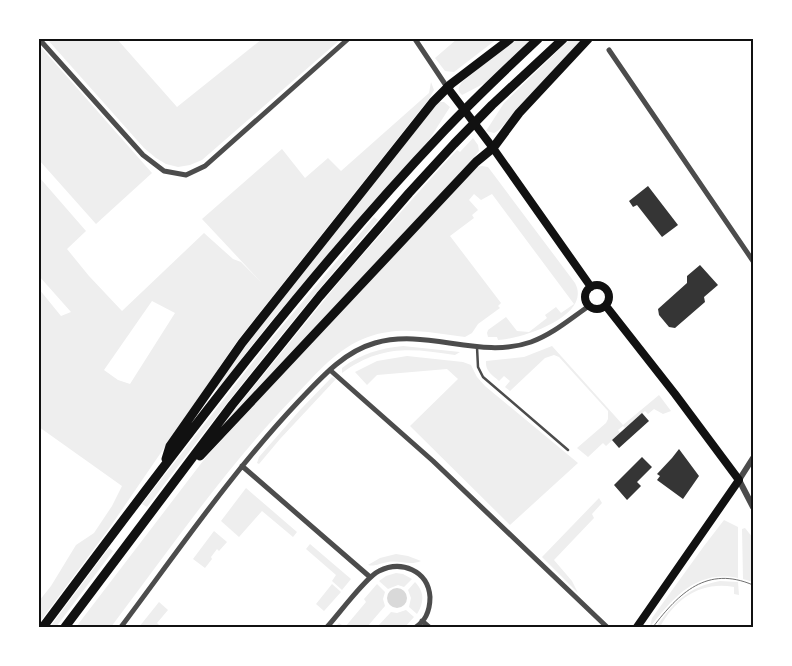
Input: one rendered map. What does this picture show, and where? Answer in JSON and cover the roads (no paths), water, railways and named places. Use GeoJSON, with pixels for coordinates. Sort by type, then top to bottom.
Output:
{"type":"FeatureCollection","features":[{"type":"Feature","properties":{"kind":"highway"},"geometry":{"type":"LineString","coordinates":[[165,464],[170,446],[242,343],[433,102],[447,87],[510,39]]}},
{"type":"Feature","properties":{"kind":"highway"},"geometry":{"type":"LineString","coordinates":[[43,627],[165,464],[319,272],[394,185],[445,130],[538,39]]}},
{"type":"Feature","properties":{"kind":"highway"},"geometry":{"type":"LineString","coordinates":[[65,627],[232,405],[320,296],[454,144],[492,105],[563,39]]}},
{"type":"Feature","properties":{"kind":"highway"},"geometry":{"type":"LineString","coordinates":[[174,484],[456,183],[476,162],[493,148],[518,113],[588,39]]}},
{"type":"Feature","properties":{"kind":"main road"},"geometry":{"type":"LineString","coordinates":[[447,87],[493,148],[591,287]]}},
{"type":"Feature","properties":{"kind":"main road"},"geometry":{"type":"LineString","coordinates":[[600,285],[606,289],[609,296],[606,306],[596,309],[586,303],[585,295],[591,287],[600,285]]}},
{"type":"Feature","properties":{"kind":"main road"},"geometry":{"type":"LineString","coordinates":[[606,306],[739,480],[637,627]]}},
{"type":"Feature","properties":{"kind":"street"},"geometry":{"type":"LineString","coordinates":[[39,39],[143,155],[164,171],[186,175],[205,166],[348,39]]}},
{"type":"Feature","properties":{"kind":"street"},"geometry":{"type":"LineString","coordinates":[[415,39],[447,87]]}},
{"type":"Feature","properties":{"kind":"street"},"geometry":{"type":"LineString","coordinates":[[609,50],[753,261]]}},
{"type":"Feature","properties":{"kind":"street"},"geometry":{"type":"LineString","coordinates":[[120,627],[242,466],[286,415],[330,370],[354,352],[386,340],[424,339],[477,347],[512,347],[531,342],[551,332],[589,306]]}},
{"type":"Feature","properties":{"kind":"street"},"geometry":{"type":"LineString","coordinates":[[330,370],[433,461],[607,627]]}},
{"type":"Feature","properties":{"kind":"street"},"geometry":{"type":"LineString","coordinates":[[753,458],[739,480],[753,507]]}},
{"type":"Feature","properties":{"kind":"street"},"geometry":{"type":"LineString","coordinates":[[242,466],[370,577]]}},
{"type":"Feature","properties":{"kind":"street"},"geometry":{"type":"LineString","coordinates":[[327,627],[370,577],[381,570],[396,566],[408,567],[420,574],[426,583],[430,599],[428,612],[416,627]]}},
{"type":"Feature","properties":{"kind":"street"},"geometry":{"type":"LineString","coordinates":[[422,621],[429,627]]}},
{"type":"Feature","properties":{"kind":"lane"},"geometry":{"type":"LineString","coordinates":[[477,347],[478,366],[483,377],[568,450]]}},
{"type":"Feature","properties":{"kind":"tram line"},"geometry":{"type":"LineString","coordinates":[[653,627],[673,603],[684,593],[696,586],[722,578],[753,585]]}}]}
